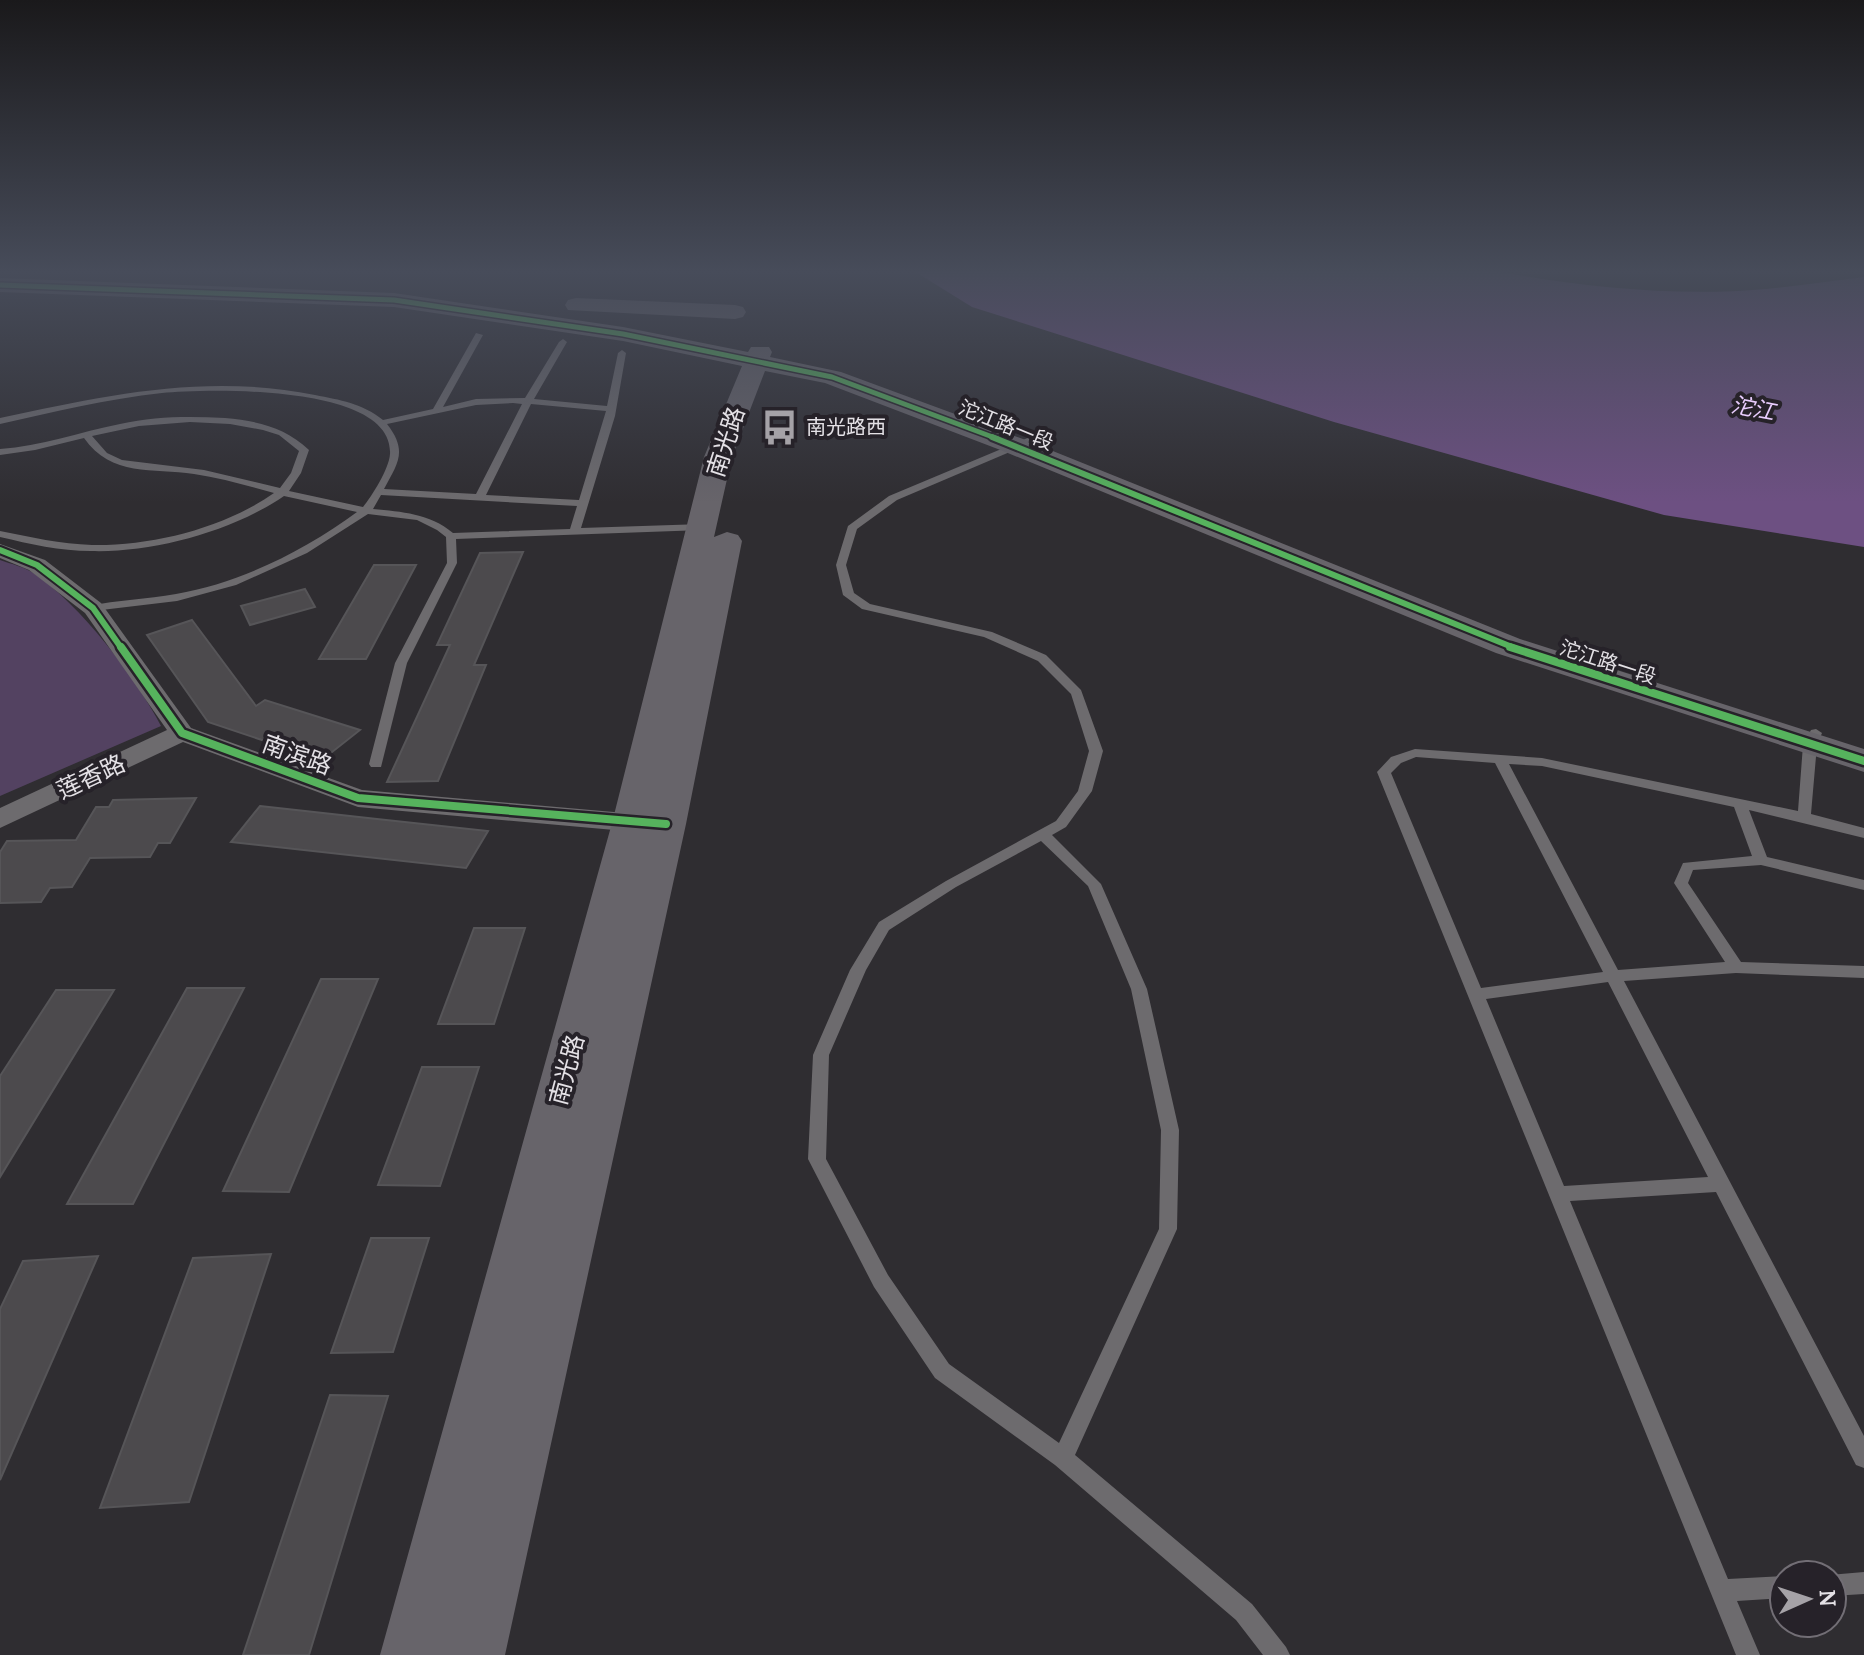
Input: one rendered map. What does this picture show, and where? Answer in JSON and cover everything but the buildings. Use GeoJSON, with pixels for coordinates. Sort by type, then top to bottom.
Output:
{"type":"FeatureCollection","features":[{"type":"Feature","properties":{"kind":"street","name":"沱江路一段"},"geometry":{"type":"LineString","coordinates":[[706,348],[764,358]]}},
{"type":"Feature","properties":{"kind":"street","name":"沱江路一段"},"geometry":{"type":"LineString","coordinates":[[719,348],[832,377],[1022,442],[1508,646],[1813,739],[1864,761]]}},
{"type":"Feature","properties":{"kind":"street","name":"南光路"},"geometry":{"type":"LineString","coordinates":[[471,1655],[649,824],[718,457],[764,358]]}},
{"type":"Feature","properties":{"kind":"street","name":"南光路"},"geometry":{"type":"LineString","coordinates":[[414,1655],[649,824],[747,454],[764,358]]}},
{"type":"Feature","properties":{"kind":"street"},"geometry":{"type":"LineString","coordinates":[[0,550],[37,565],[93,608],[182,733]]}},
{"type":"Feature","properties":{"kind":"street","name":"南滨路"},"geometry":{"type":"LineString","coordinates":[[182,733],[358,798],[649,824]]}},
{"type":"Feature","properties":{"kind":"street","name":"莲香路"},"geometry":{"type":"LineString","coordinates":[[0,819],[182,733]]}},
{"type":"Feature","properties":{"kind":"street","name":"沱江路一段"},"geometry":{"type":"LineString","coordinates":[[1813,739],[1864,747]]}},
{"type":"Feature","properties":{"kind":"lane"},"geometry":{"type":"LineString","coordinates":[[436,411],[472,348]]}},
{"type":"Feature","properties":{"kind":"lane"},"geometry":{"type":"LineString","coordinates":[[479,499],[528,401],[559,348]]}},
{"type":"Feature","properties":{"kind":"lane"},"geometry":{"type":"LineString","coordinates":[[575,529],[611,409],[622,353]]}},
{"type":"Feature","properties":{"kind":"lane"},"geometry":{"type":"LineString","coordinates":[[0,421],[117,396],[174,388],[226,386],[291,391],[361,408],[381,423],[396,444],[397,459],[365,511],[307,547],[253,574],[189,595],[93,608]]}},
{"type":"Feature","properties":{"kind":"lane"},"geometry":{"type":"LineString","coordinates":[[381,423],[476,402],[528,401],[611,409]]}},
{"type":"Feature","properties":{"kind":"lane"},"geometry":{"type":"LineString","coordinates":[[0,452],[50,447],[139,423],[176,420],[232,422],[280,432],[304,450],[300,466],[283,492],[233,518],[180,537],[108,548],[47,545],[0,534]]}},
{"type":"Feature","properties":{"kind":"lane"},"geometry":{"type":"LineString","coordinates":[[87,436],[97,451],[118,462],[202,472],[365,511],[406,514],[437,522],[451,536],[452,563],[401,663],[376,764]]}},
{"type":"Feature","properties":{"kind":"lane"},"geometry":{"type":"LineString","coordinates":[[1022,442],[893,498],[852,528],[841,565],[849,595],[866,607],[988,634],[1042,658],[1077,693],[1096,751],[1085,791],[1061,824],[884,926],[858,970],[821,1055],[817,1159],[881,1281],[942,1371],[1063,1458],[1244,1612],[1278,1655]]}},
{"type":"Feature","properties":{"kind":"lane"},"geometry":{"type":"LineString","coordinates":[[377,492],[583,503]]}},
{"type":"Feature","properties":{"kind":"lane"},"geometry":{"type":"LineString","coordinates":[[451,536],[575,529],[703,527]]}},
{"type":"Feature","properties":{"kind":"lane"},"geometry":{"type":"LineString","coordinates":[[1804,817],[1813,739]]}},
{"type":"Feature","properties":{"kind":"lane"},"geometry":{"type":"LineString","coordinates":[[1748,1655],[1384,772],[1396,760],[1415,753],[1542,762],[1804,817],[1864,833]]}},
{"type":"Feature","properties":{"kind":"lane"},"geometry":{"type":"LineString","coordinates":[[1500,759],[1864,1458]]}},
{"type":"Feature","properties":{"kind":"lane"},"geometry":{"type":"LineString","coordinates":[[1740,803],[1761,860]]}},
{"type":"Feature","properties":{"kind":"lane"},"geometry":{"type":"LineString","coordinates":[[1043,834],[1094,884],[1139,989],[1170,1130],[1168,1229],[1063,1458]]}},
{"type":"Feature","properties":{"kind":"lane"},"geometry":{"type":"LineString","coordinates":[[1736,967],[1681,883],[1688,866],[1761,860],[1864,885]]}},
{"type":"Feature","properties":{"kind":"lane"},"geometry":{"type":"LineString","coordinates":[[1476,995],[1613,976],[1736,967],[1864,972]]}},
{"type":"Feature","properties":{"kind":"lane"},"geometry":{"type":"LineString","coordinates":[[1558,1194],[1721,1184]]}},
{"type":"Feature","properties":{"kind":"lane"},"geometry":{"type":"LineString","coordinates":[[1721,1591],[1768,1588]]}},
{"type":"Feature","properties":{"kind":"shaded area"},"geometry":{"type":"Polygon","coordinates":[[[0,560],[35,574],[70,604],[106,643],[161,726],[0,796],[0,560]]]}},
{"type":"Feature","properties":{"kind":"water","name":"沱江"},"geometry":{"type":"Polygon","coordinates":[[[1102,348],[1864,348],[1864,547],[1664,515],[1334,422],[1102,348]]]}},
{"type":"Feature","properties":{"kind":"cycle path"},"geometry":{"type":"LineString","coordinates":[[692,348],[832,377],[1013,445],[1508,646],[1864,761]]}},
{"type":"Feature","properties":{"kind":"cycle path"},"geometry":{"type":"LineString","coordinates":[[0,550],[37,565],[93,608],[182,733],[358,798],[666,824]]}},
{"type":"Feature","properties":{"kind":"place","name":"南光路西"},"geometry":{"type":"Point","coordinates":[780,427]}}]}
